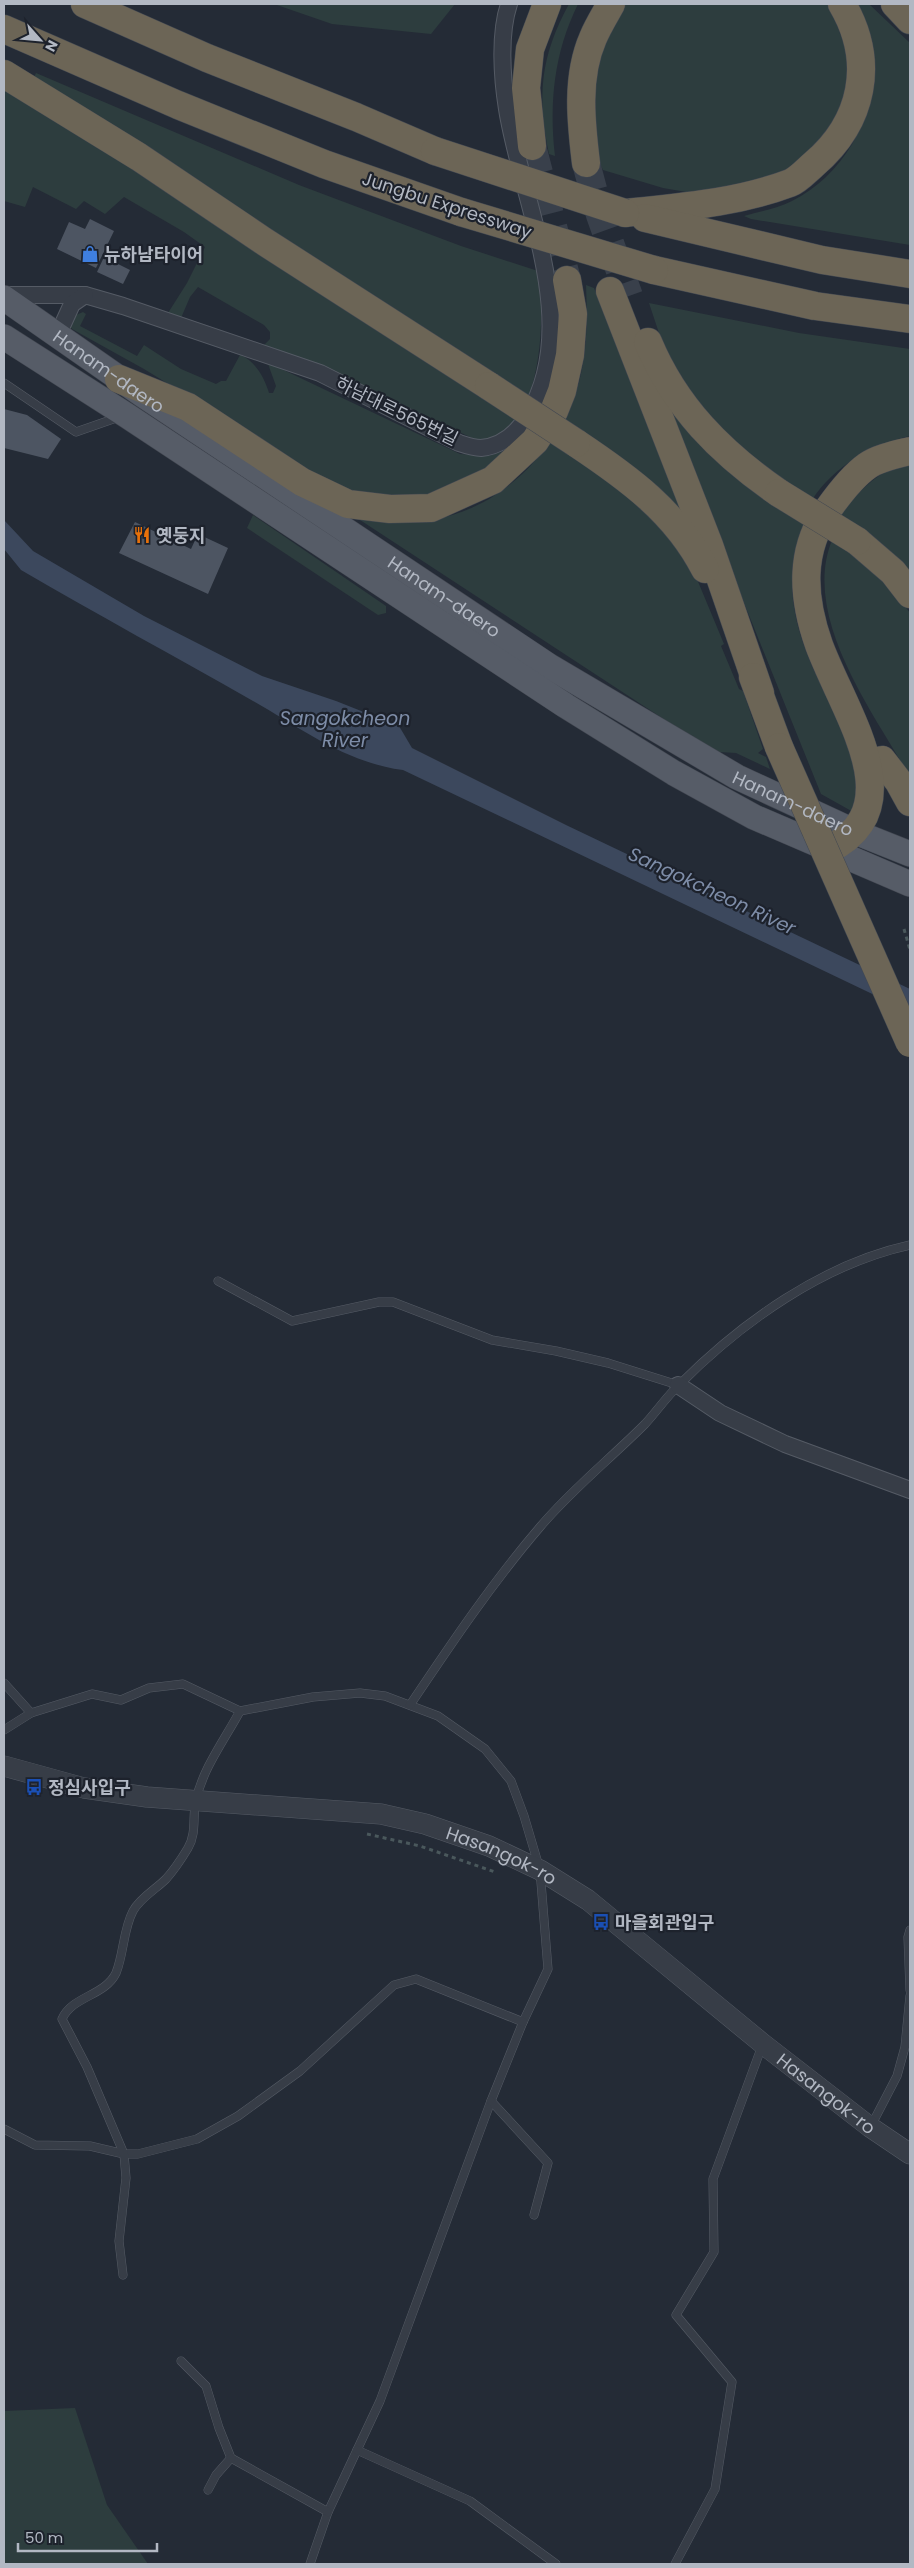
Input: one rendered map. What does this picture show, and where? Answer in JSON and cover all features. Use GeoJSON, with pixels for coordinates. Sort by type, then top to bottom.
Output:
{"type":"FeatureCollection","features":[{"type":"Feature","properties":{"kind":"highway"},"geometry":{"type":"LineString","coordinates":[[85,4],[206,58],[356,117],[435,151],[625,213],[822,260],[910,274]]}},
{"type":"Feature","properties":{"kind":"highway"},"geometry":{"type":"LineString","coordinates":[[532,146],[526,88],[530,49],[547,4]]}},
{"type":"Feature","properties":{"kind":"highway"},"geometry":{"type":"LineString","coordinates":[[595,4],[571,79],[579,160],[581,88],[592,40],[611,4]]}},
{"type":"Feature","properties":{"kind":"highway"},"geometry":{"type":"LineString","coordinates":[[625,213],[741,198],[792,182],[833,148],[856,110],[862,72],[856,36],[842,4]]}},
{"type":"Feature","properties":{"kind":"highway"},"geometry":{"type":"LineString","coordinates":[[895,4],[910,20]]}},
{"type":"Feature","properties":{"kind":"highway","name":"Jungbu Expressway"},"geometry":{"type":"LineString","coordinates":[[4,29],[178,105],[324,164],[461,212],[654,270],[816,306],[910,319]]}},
{"type":"Feature","properties":{"kind":"highway"},"geometry":{"type":"LineString","coordinates":[[4,74],[139,157],[265,242],[576,442],[641,489],[666,513],[690,543],[704,567],[760,693]]}},
{"type":"Feature","properties":{"kind":"highway"},"geometry":{"type":"LineString","coordinates":[[119,379],[188,407],[302,482],[348,504],[390,509],[431,508],[493,480],[535,441],[554,411],[562,391],[570,355],[573,314],[567,280]]}},
{"type":"Feature","properties":{"kind":"highway"},"geometry":{"type":"LineString","coordinates":[[910,594],[892,572],[857,541],[778,493],[738,462],[691,416],[663,374],[620,293],[779,746],[910,1043]]}},
{"type":"Feature","properties":{"kind":"highway"},"geometry":{"type":"LineString","coordinates":[[910,451],[868,465],[836,499],[818,524],[807,555],[807,599],[819,645],[878,755],[899,782],[910,802]]}},
{"type":"Feature","properties":{"kind":"highway"},"geometry":{"type":"LineString","coordinates":[[828,850],[848,842],[873,825],[881,811],[884,782],[878,755]]}},
{"type":"Feature","properties":{"kind":"main road","name":"Hanam-daero"},"geometry":{"type":"LineString","coordinates":[[4,297],[57,337],[119,379],[550,666],[737,777],[860,834],[910,854]]}},
{"type":"Feature","properties":{"kind":"main road","name":"Hanam-daero"},"geometry":{"type":"LineString","coordinates":[[4,337],[126,414],[574,712],[674,773],[754,817],[910,884]]}},
{"type":"Feature","properties":{"kind":"street","name":"하남대로565번길"},"geometry":{"type":"LineString","coordinates":[[4,297],[85,295],[320,373],[458,443],[480,448],[500,442],[520,430],[540,396],[551,324],[549,290],[507,110],[502,58],[509,4]]}},
{"type":"Feature","properties":{"kind":"street"},"geometry":{"type":"LineString","coordinates":[[57,337],[72,304],[85,295]]}},
{"type":"Feature","properties":{"kind":"street"},"geometry":{"type":"LineString","coordinates":[[678,1385],[720,1413],[785,1444],[910,1490]]}},
{"type":"Feature","properties":{"kind":"street","name":"Hasangok-ro"},"geometry":{"type":"LineString","coordinates":[[4,1766],[84,1788],[147,1797],[381,1814],[425,1824],[490,1846],[540,1870],[613,1920],[763,2044],[870,2127],[910,2154]]}},
{"type":"Feature","properties":{"kind":"lane"},"geometry":{"type":"LineString","coordinates":[[4,384],[76,432],[126,414]]}},
{"type":"Feature","properties":{"kind":"lane"},"geometry":{"type":"LineString","coordinates":[[410,1705],[493,1586],[540,1527],[569,1496],[646,1423],[678,1385],[709,1356],[745,1328],[808,1286],[849,1264],[881,1252],[910,1245]]}},
{"type":"Feature","properties":{"kind":"lane"},"geometry":{"type":"LineString","coordinates":[[218,1281],[292,1321],[379,1302],[393,1302],[492,1340],[582,1357],[678,1385]]}},
{"type":"Feature","properties":{"kind":"lane"},"geometry":{"type":"LineString","coordinates":[[4,1683],[31,1713]]}},
{"type":"Feature","properties":{"kind":"lane"},"geometry":{"type":"LineString","coordinates":[[4,1730],[31,1713],[92,1694],[121,1700],[149,1688],[183,1684],[240,1711],[313,1697],[360,1693],[385,1696],[438,1716],[485,1750],[511,1781],[540,1870],[548,1969],[523,2022],[490,2101],[380,2402],[328,2512],[310,2564]]}},
{"type":"Feature","properties":{"kind":"lane"},"geometry":{"type":"LineString","coordinates":[[123,2275],[119,2241],[126,2178],[124,2154],[87,2067],[62,2019],[65,2011],[78,2001],[96,1992],[115,1974],[127,1924],[134,1909],[166,1878],[189,1847],[195,1827],[196,1800],[209,1767],[240,1711]]}},
{"type":"Feature","properties":{"kind":"lane"},"geometry":{"type":"LineString","coordinates":[[910,1930],[908,1937],[910,1990]]}},
{"type":"Feature","properties":{"kind":"lane"},"geometry":{"type":"LineString","coordinates":[[4,2129],[35,2145],[90,2146],[124,2154],[138,2154],[197,2140],[238,2116],[300,2071],[394,1985],[416,1978],[523,2022]]}},
{"type":"Feature","properties":{"kind":"lane"},"geometry":{"type":"LineString","coordinates":[[870,2127],[897,2076],[906,2047],[910,1996]]}},
{"type":"Feature","properties":{"kind":"lane"},"geometry":{"type":"LineString","coordinates":[[675,2564],[715,2489],[732,2382],[676,2315],[714,2252],[713,2179],[763,2044]]}},
{"type":"Feature","properties":{"kind":"lane"},"geometry":{"type":"LineString","coordinates":[[490,2101],[548,2164],[534,2215]]}},
{"type":"Feature","properties":{"kind":"lane"},"geometry":{"type":"LineString","coordinates":[[181,2361],[206,2386],[231,2458],[328,2512]]}},
{"type":"Feature","properties":{"kind":"lane"},"geometry":{"type":"LineString","coordinates":[[357,2450],[470,2501],[556,2564]]}},
{"type":"Feature","properties":{"kind":"lane"},"geometry":{"type":"LineString","coordinates":[[208,2490],[216,2475],[231,2458]]}},
{"type":"Feature","properties":{"kind":"path"},"geometry":{"type":"LineString","coordinates":[[904,929],[910,950]]}},
{"type":"Feature","properties":{"kind":"path"},"geometry":{"type":"LineString","coordinates":[[363,1833],[420,1846],[499,1873]]}},
{"type":"Feature","properties":{"kind":"shaded area"},"geometry":{"type":"Polygon","coordinates":[[[274,4],[455,4],[431,34],[332,24],[274,4]]]}},
{"type":"Feature","properties":{"kind":"shaded area"},"geometry":{"type":"Polygon","coordinates":[[[569,4],[578,4],[563,41],[555,78],[553,136],[555,156],[549,154],[542,95],[547,59],[552,42],[569,4]]]}},
{"type":"Feature","properties":{"kind":"shaded area"},"geometry":{"type":"Polygon","coordinates":[[[624,4],[829,4],[846,49],[848,70],[846,92],[841,109],[824,141],[776,180],[692,193],[663,188],[603,170],[593,151],[592,101],[601,47],[624,4]]]}},
{"type":"Feature","properties":{"kind":"shaded area"},"geometry":{"type":"Polygon","coordinates":[[[858,4],[869,4],[910,43],[910,245],[751,219],[744,216],[786,204],[813,188],[830,173],[846,154],[858,134],[867,111],[872,88],[873,64],[870,35],[858,4]]]}},
{"type":"Feature","properties":{"kind":"shaded area"},"geometry":{"type":"Polygon","coordinates":[[[36,73],[299,185],[461,246],[538,271],[541,302],[539,352],[528,399],[34,77],[36,73]]]}},
{"type":"Feature","properties":{"kind":"shaded area"},"geometry":{"type":"Polygon","coordinates":[[[4,87],[520,421],[499,435],[488,439],[474,439],[319,365],[264,345],[270,339],[270,332],[264,325],[198,287],[190,297],[181,318],[168,313],[187,283],[205,247],[184,232],[124,197],[105,214],[84,201],[76,209],[33,187],[25,207],[4,201],[4,87]]]}},
{"type":"Feature","properties":{"kind":"shaded area"},"geometry":{"type":"Polygon","coordinates":[[[586,285],[594,288],[685,516],[563,421],[577,389],[584,355],[587,321],[586,285]]]}},
{"type":"Feature","properties":{"kind":"shaded area"},"geometry":{"type":"Polygon","coordinates":[[[649,303],[799,333],[910,349],[910,436],[881,445],[842,467],[812,500],[757,465],[694,405],[662,342],[649,303]]]}},
{"type":"Feature","properties":{"kind":"shaded area"},"geometry":{"type":"Polygon","coordinates":[[[83,312],[86,314],[80,326],[137,356],[144,345],[181,369],[216,384],[226,381],[240,355],[250,361],[259,371],[269,393],[273,393],[276,386],[268,364],[271,364],[460,454],[488,456],[510,449],[502,462],[431,499],[346,493],[144,369],[72,329],[70,326],[76,315],[83,312]]]}},
{"type":"Feature","properties":{"kind":"shaded area"},"geometry":{"type":"Polygon","coordinates":[[[670,409],[806,522],[797,544],[793,567],[792,590],[795,613],[809,658],[818,679],[856,741],[858,764],[855,813],[821,794],[703,501],[670,409]]]}},
{"type":"Feature","properties":{"kind":"shaded area"},"geometry":{"type":"Polygon","coordinates":[[[551,441],[575,456],[651,514],[694,572],[724,644],[721,646],[739,689],[743,691],[763,749],[758,753],[766,757],[770,769],[736,753],[719,752],[682,731],[357,518],[390,523],[420,522],[443,518],[464,511],[484,502],[520,476],[551,441]]]}},
{"type":"Feature","properties":{"kind":"shaded area"},"geometry":{"type":"Polygon","coordinates":[[[910,459],[910,577],[839,516],[870,482],[889,469],[910,459]]]}},
{"type":"Feature","properties":{"kind":"shaded area"},"geometry":{"type":"Polygon","coordinates":[[[253,515],[386,606],[386,613],[378,615],[247,528],[253,515]]]}},
{"type":"Feature","properties":{"kind":"shaded area"},"geometry":{"type":"Polygon","coordinates":[[[832,540],[874,573],[910,613],[910,777],[861,694],[833,632],[826,600],[825,570],[832,540]]]}},
{"type":"Feature","properties":{"kind":"shaded area"},"geometry":{"type":"Polygon","coordinates":[[[75,2408],[107,2505],[148,2564],[4,2564],[4,2411],[75,2408]]]}},
{"type":"Feature","properties":{"kind":"water","name":"Sangokcheon River"},"geometry":{"type":"Polygon","coordinates":[[[4,520],[33,551],[144,616],[262,676],[336,701],[399,726],[412,748],[566,825],[910,989],[910,1012],[403,770],[362,760],[325,743],[21,570],[4,549],[4,520]]]}},
{"type":"Feature","properties":{"kind":"building"},"geometry":{"type":"Polygon","coordinates":[[[90,219],[114,231],[96,268],[57,249],[69,222],[85,229],[90,219]]]}},
{"type":"Feature","properties":{"kind":"building"},"geometry":{"type":"Polygon","coordinates":[[[104,257],[130,270],[123,284],[97,272],[104,257]]]}},
{"type":"Feature","properties":{"kind":"building"},"geometry":{"type":"Polygon","coordinates":[[[4,409],[27,415],[61,439],[48,459],[4,448],[4,409]]]}},
{"type":"Feature","properties":{"kind":"building"},"geometry":{"type":"Polygon","coordinates":[[[135,522],[191,549],[198,534],[228,548],[208,594],[119,553],[135,522]]]}},
{"type":"Feature","properties":{"kind":"tunnel"},"geometry":{"type":"LineString","coordinates":[[532,146],[567,280]]}},
{"type":"Feature","properties":{"kind":"tunnel"},"geometry":{"type":"LineString","coordinates":[[586,163],[600,215],[629,296]]}},
{"type":"Feature","properties":{"kind":"place","name":"뉴하남타이어"},"geometry":{"type":"Point","coordinates":[90,254]}},
{"type":"Feature","properties":{"kind":"place","name":"옛둥지"},"geometry":{"type":"Point","coordinates":[142,535]}},
{"type":"Feature","properties":{"kind":"place","name":"정심사입구"},"geometry":{"type":"Point","coordinates":[34,1787]}},
{"type":"Feature","properties":{"kind":"place","name":"마을회관입구"},"geometry":{"type":"Point","coordinates":[601,1922]}}]}
